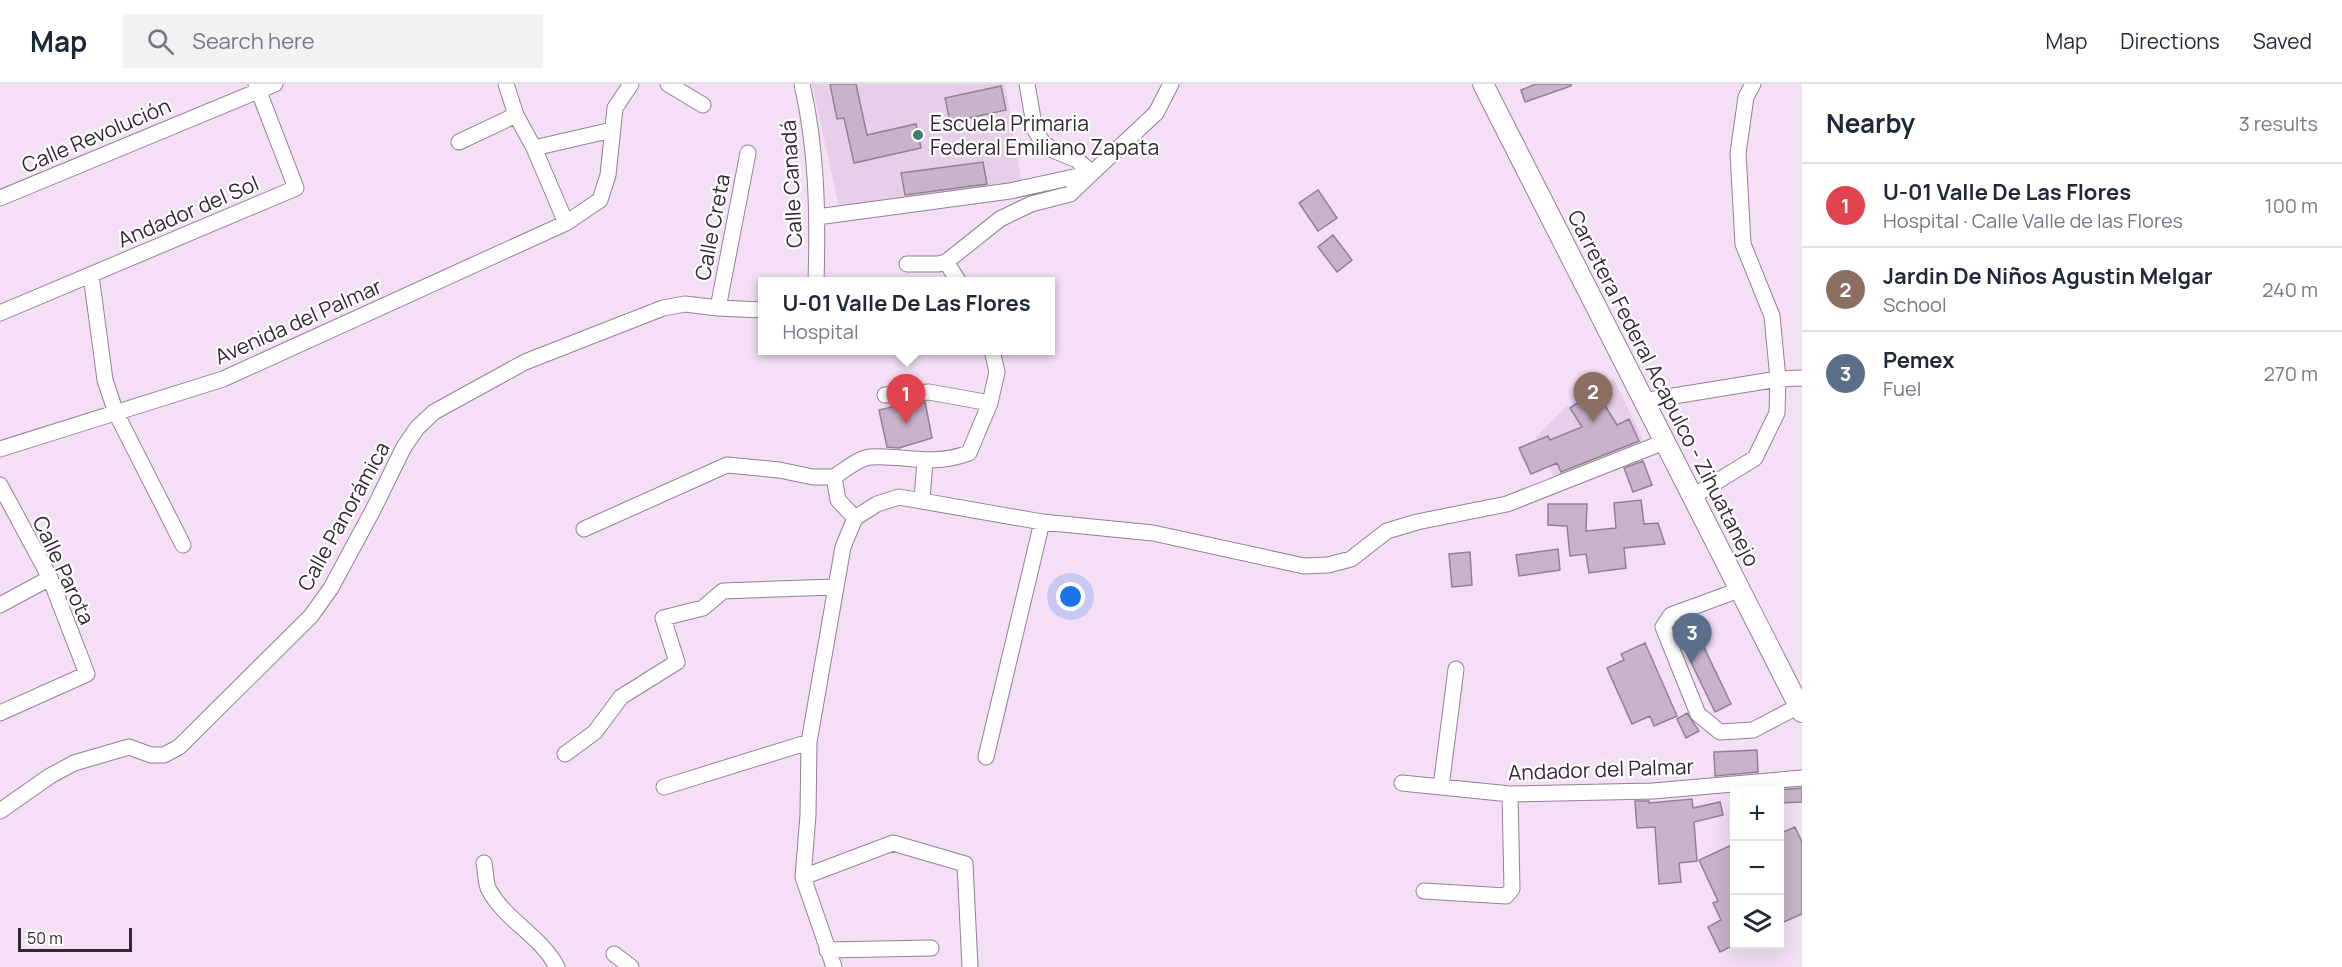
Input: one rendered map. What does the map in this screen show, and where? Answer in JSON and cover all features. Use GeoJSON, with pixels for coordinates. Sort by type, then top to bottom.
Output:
{"type":"FeatureCollection","features":[{"type":"Feature","properties":{"kind":"main road","name":"Carretera Federal Acapulco - Zihuatanejo"},"geometry":{"type":"LineString","coordinates":[[1483,84],[1801,709]]}},
{"type":"Feature","properties":{"kind":"street","name":"Calle Revolución"},"geometry":{"type":"LineString","coordinates":[[0,198],[257,87],[275,84]]}},
{"type":"Feature","properties":{"kind":"street"},"geometry":{"type":"LineString","coordinates":[[506,84],[516,116],[534,148],[566,223]]}},
{"type":"Feature","properties":{"kind":"street"},"geometry":{"type":"LineString","coordinates":[[534,148],[612,130],[615,108],[631,84]]}},
{"type":"Feature","properties":{"kind":"street"},"geometry":{"type":"LineString","coordinates":[[668,84],[703,105]]}},
{"type":"Feature","properties":{"kind":"street","name":"Calle Canadá"},"geometry":{"type":"LineString","coordinates":[[802,84],[814,152],[817,217],[816,277]]}},
{"type":"Feature","properties":{"kind":"street"},"geometry":{"type":"LineString","coordinates":[[1027,84],[1035,130],[1043,143],[1055,152],[1077,160],[1092,173]]}},
{"type":"Feature","properties":{"kind":"street"},"geometry":{"type":"LineString","coordinates":[[907,264],[946,262],[1000,219],[1030,204],[1070,194],[1156,113],[1171,84]]}},
{"type":"Feature","properties":{"kind":"street"},"geometry":{"type":"LineString","coordinates":[[1692,497],[1755,458],[1777,412],[1778,379],[1772,316],[1743,244],[1738,153],[1746,97],[1753,84]]}},
{"type":"Feature","properties":{"kind":"street","name":"Andador del Sol"},"geometry":{"type":"LineString","coordinates":[[0,313],[296,188],[257,87]]}},
{"type":"Feature","properties":{"kind":"street"},"geometry":{"type":"LineString","coordinates":[[459,142],[516,116]]}},
{"type":"Feature","properties":{"kind":"street","name":"Avenida del Palmar"},"geometry":{"type":"LineString","coordinates":[[0,449],[223,379],[566,223],[600,200],[609,175],[612,130]]}},
{"type":"Feature","properties":{"kind":"street","name":"Calle Creta"},"geometry":{"type":"LineString","coordinates":[[718,308],[748,153]]}},
{"type":"Feature","properties":{"kind":"street"},"geometry":{"type":"LineString","coordinates":[[817,217],[1010,191],[1092,173]]}},
{"type":"Feature","properties":{"kind":"street"},"geometry":{"type":"LineString","coordinates":[[946,262],[956,277]]}},
{"type":"Feature","properties":{"kind":"street"},"geometry":{"type":"LineString","coordinates":[[92,275],[105,380],[116,413],[183,545]]}},
{"type":"Feature","properties":{"kind":"street","name":"Calle Panorámica"},"geometry":{"type":"LineString","coordinates":[[0,812],[50,776],[74,763],[129,747],[151,755],[164,755],[179,747],[311,616],[331,588],[404,447],[417,428],[434,412],[525,362],[663,308],[685,303],[718,308],[758,310]]}},
{"type":"Feature","properties":{"kind":"street"},"geometry":{"type":"LineString","coordinates":[[584,529],[727,465],[779,470],[813,477],[834,477],[870,457],[925,461],[952,459],[969,453],[990,403],[997,372],[993,355]]}},
{"type":"Feature","properties":{"kind":"street"},"geometry":{"type":"LineString","coordinates":[[1643,401],[1778,379],[1802,378]]}},
{"type":"Feature","properties":{"kind":"street"},"geometry":{"type":"LineString","coordinates":[[885,395],[929,392],[990,403]]}},
{"type":"Feature","properties":{"kind":"street"},"geometry":{"type":"LineString","coordinates":[[834,967],[802,877],[808,815],[809,742],[843,547],[855,518],[878,504],[899,497],[922,499],[1042,522],[1153,533],[1304,566],[1328,565],[1351,559],[1387,531],[1417,522],[1506,504],[1664,442]]}},
{"type":"Feature","properties":{"kind":"street"},"geometry":{"type":"LineString","coordinates":[[922,499],[925,461]]}},
{"type":"Feature","properties":{"kind":"street"},"geometry":{"type":"LineString","coordinates":[[834,477],[837,500],[855,518]]}},
{"type":"Feature","properties":{"kind":"street","name":"Calle Parota"},"geometry":{"type":"LineString","coordinates":[[0,485],[50,579],[87,674],[0,713]]}},
{"type":"Feature","properties":{"kind":"street"},"geometry":{"type":"LineString","coordinates":[[986,757],[1042,522]]}},
{"type":"Feature","properties":{"kind":"street"},"geometry":{"type":"LineString","coordinates":[[0,605],[50,579]]}},
{"type":"Feature","properties":{"kind":"street"},"geometry":{"type":"LineString","coordinates":[[565,754],[595,732],[621,697],[677,662],[663,618],[703,608],[723,591],[835,587]]}},
{"type":"Feature","properties":{"kind":"street"},"geometry":{"type":"LineString","coordinates":[[1739,590],[1671,615],[1663,627],[1698,714],[1720,732],[1753,729],[1801,709]]}},
{"type":"Feature","properties":{"kind":"street"},"geometry":{"type":"LineString","coordinates":[[1441,787],[1456,669]]}},
{"type":"Feature","properties":{"kind":"street"},"geometry":{"type":"LineString","coordinates":[[664,787],[809,742]]}},
{"type":"Feature","properties":{"kind":"street","name":"Andador del Palmar"},"geometry":{"type":"LineString","coordinates":[[1402,783],[1510,794],[1653,791],[1802,778]]}},
{"type":"Feature","properties":{"kind":"street"},"geometry":{"type":"LineString","coordinates":[[1424,891],[1506,896],[1512,889],[1510,794]]}},
{"type":"Feature","properties":{"kind":"street"},"geometry":{"type":"LineString","coordinates":[[802,877],[893,843],[965,864],[970,967]]}},
{"type":"Feature","properties":{"kind":"street"},"geometry":{"type":"LineString","coordinates":[[484,863],[488,889],[510,917],[536,939],[557,967]]}},
{"type":"Feature","properties":{"kind":"street"},"geometry":{"type":"LineString","coordinates":[[828,950],[931,948]]}},
{"type":"Feature","properties":{"kind":"shaded area","name":"Escuela Primaria Federal Emiliano Zapata"},"geometry":{"type":"Polygon","coordinates":[[[812,84],[1005,84],[1022,185],[840,211],[812,84]]]}},
{"type":"Feature","properties":{"kind":"shaded area"},"geometry":{"type":"Polygon","coordinates":[[[1614,379],[1644,442],[1554,478],[1536,437],[1566,407],[1614,379]]]}},
{"type":"Feature","properties":{"kind":"building"},"geometry":{"type":"Polygon","coordinates":[[[830,84],[856,84],[867,135],[916,124],[921,148],[854,163],[844,118],[837,119],[830,84]]]}},
{"type":"Feature","properties":{"kind":"building"},"geometry":{"type":"Polygon","coordinates":[[[1536,84],[1571,84],[1571,86],[1525,102],[1521,90],[1536,84]]]}},
{"type":"Feature","properties":{"kind":"building"},"geometry":{"type":"Polygon","coordinates":[[[1001,86],[1006,110],[950,122],[945,98],[1001,86]]]}},
{"type":"Feature","properties":{"kind":"building"},"geometry":{"type":"Polygon","coordinates":[[[983,162],[987,184],[905,195],[901,173],[983,162]]]}},
{"type":"Feature","properties":{"kind":"building"},"geometry":{"type":"Polygon","coordinates":[[[1318,190],[1337,218],[1318,231],[1299,203],[1318,190]]]}},
{"type":"Feature","properties":{"kind":"building"},"geometry":{"type":"Polygon","coordinates":[[[1333,235],[1352,260],[1337,272],[1318,247],[1333,235]]]}},
{"type":"Feature","properties":{"kind":"building"},"geometry":{"type":"Polygon","coordinates":[[[1596,391],[1617,425],[1629,419],[1639,441],[1561,472],[1557,463],[1531,474],[1519,448],[1548,436],[1550,440],[1582,427],[1570,408],[1596,391]]]}},
{"type":"Feature","properties":{"kind":"building"},"geometry":{"type":"Polygon","coordinates":[[[925,402],[932,438],[899,448],[887,447],[879,410],[925,402]]]}},
{"type":"Feature","properties":{"kind":"building"},"geometry":{"type":"Polygon","coordinates":[[[1643,461],[1652,485],[1633,492],[1624,468],[1643,461]]]}},
{"type":"Feature","properties":{"kind":"building"},"geometry":{"type":"Polygon","coordinates":[[[1641,500],[1644,524],[1658,523],[1665,544],[1624,548],[1626,568],[1589,573],[1586,554],[1570,556],[1567,526],[1548,525],[1548,504],[1587,504],[1586,531],[1616,528],[1614,503],[1641,500]]]}},
{"type":"Feature","properties":{"kind":"building"},"geometry":{"type":"Polygon","coordinates":[[[1558,549],[1560,570],[1519,576],[1516,555],[1558,549]]]}},
{"type":"Feature","properties":{"kind":"building"},"geometry":{"type":"Polygon","coordinates":[[[1470,552],[1472,585],[1452,587],[1449,554],[1470,552]]]}},
{"type":"Feature","properties":{"kind":"building"},"geometry":{"type":"Polygon","coordinates":[[[1690,618],[1731,704],[1715,712],[1674,627],[1677,623],[1690,618]]]}},
{"type":"Feature","properties":{"kind":"building"},"geometry":{"type":"Polygon","coordinates":[[[1645,643],[1677,716],[1654,726],[1650,716],[1632,724],[1607,668],[1624,660],[1621,654],[1645,643]]]}},
{"type":"Feature","properties":{"kind":"building"},"geometry":{"type":"Polygon","coordinates":[[[1687,713],[1699,731],[1686,738],[1677,719],[1687,713]]]}},
{"type":"Feature","properties":{"kind":"building"},"geometry":{"type":"Polygon","coordinates":[[[1757,750],[1758,772],[1715,776],[1714,752],[1757,750]]]}},
{"type":"Feature","properties":{"kind":"building"},"geometry":{"type":"Polygon","coordinates":[[[1802,788],[1802,802],[1784,803],[1784,790],[1802,788]]]}},
{"type":"Feature","properties":{"kind":"building"},"geometry":{"type":"Polygon","coordinates":[[[1692,799],[1693,808],[1720,802],[1723,815],[1694,822],[1697,861],[1679,863],[1681,882],[1659,884],[1655,827],[1637,828],[1635,801],[1649,801],[1649,803],[1692,799]]]}},
{"type":"Feature","properties":{"kind":"building"},"geometry":{"type":"Polygon","coordinates":[[[1795,827],[1802,842],[1802,914],[1784,922],[1784,841],[1784,832],[1795,827]]]}},
{"type":"Feature","properties":{"kind":"building"},"geometry":{"type":"Polygon","coordinates":[[[1730,846],[1730,947],[1720,952],[1708,927],[1721,920],[1713,903],[1718,901],[1699,860],[1730,846]]]}},
{"type":"Feature","properties":{"kind":"place","name":"Escuela Primaria Federal Emiliano Zapata"},"geometry":{"type":"Point","coordinates":[918,135]}},
{"type":"Feature","properties":{"kind":"place","name":"Jardin De Niños Agustin Melgar"},"geometry":{"type":"Point","coordinates":[1593,422]}},
{"type":"Feature","properties":{"kind":"place","name":"U-01 Valle De Las Flores"},"geometry":{"type":"Point","coordinates":[906,424]}},
{"type":"Feature","properties":{"kind":"place","name":"Pemex"},"geometry":{"type":"Point","coordinates":[1692,663]}}]}
